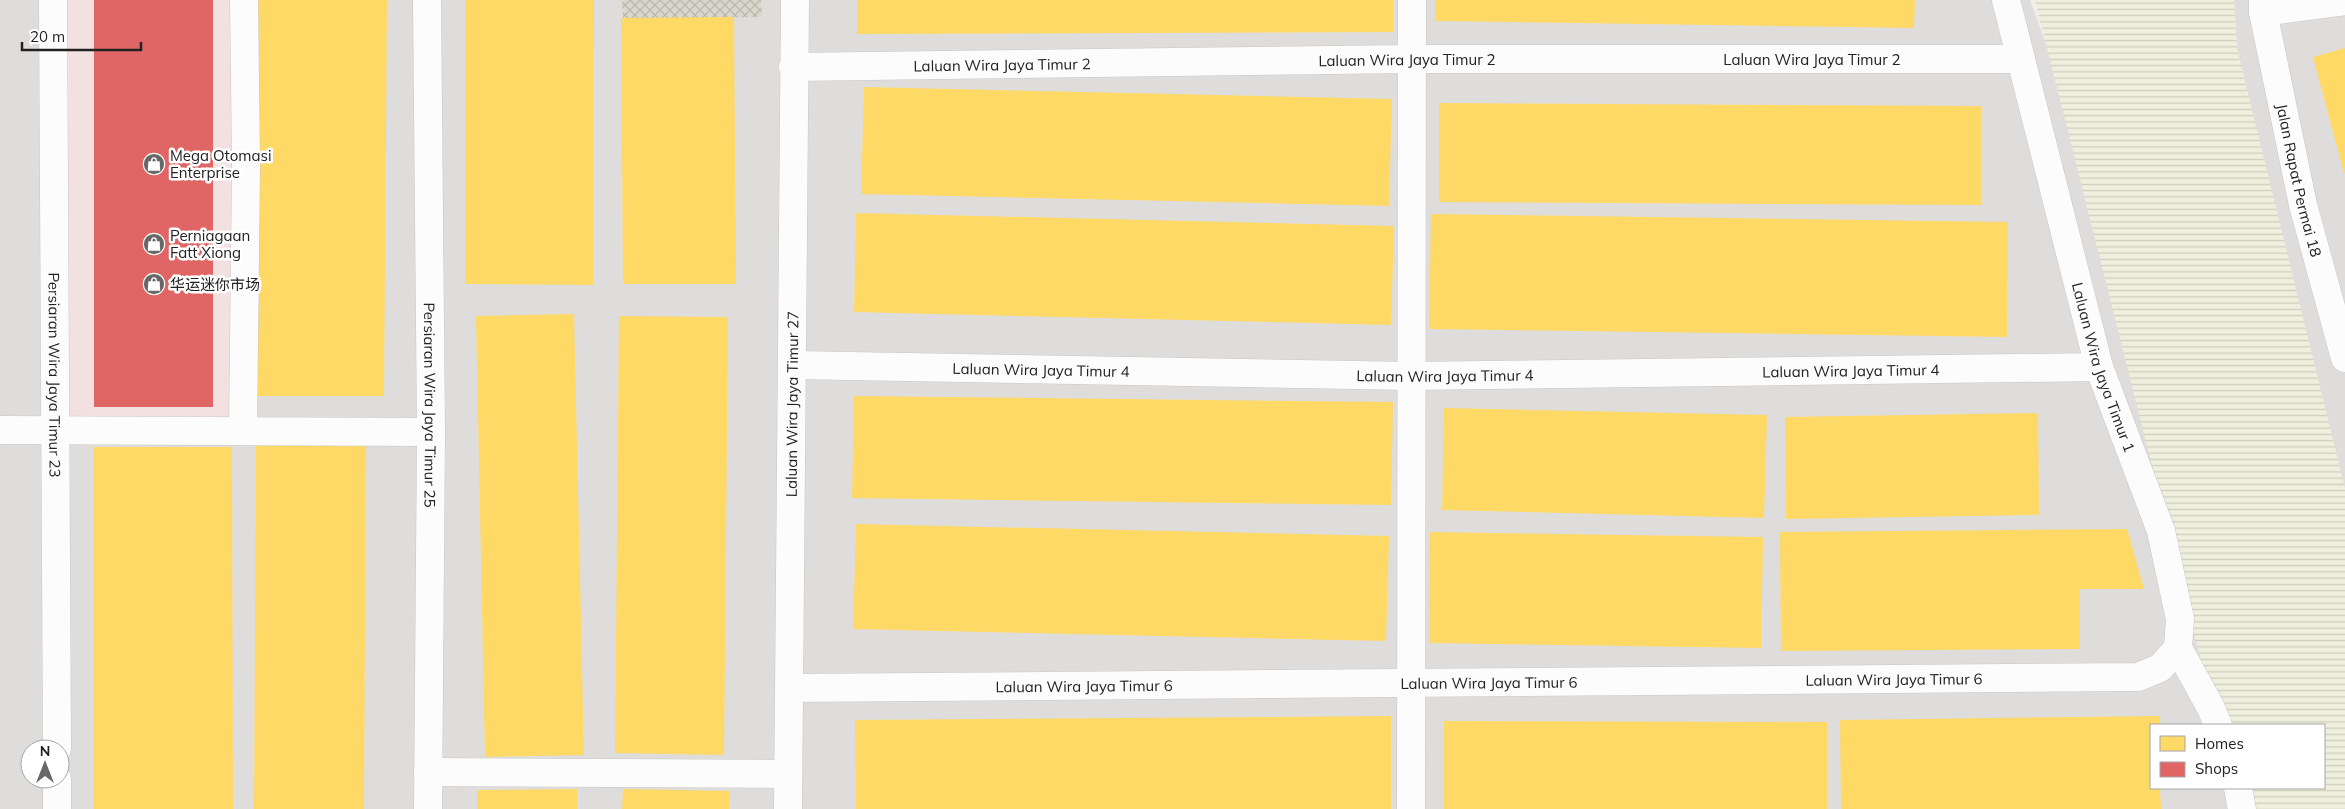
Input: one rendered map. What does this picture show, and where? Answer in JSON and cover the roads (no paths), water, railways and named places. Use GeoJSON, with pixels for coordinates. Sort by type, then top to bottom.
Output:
{"type":"FeatureCollection","features":[{"type":"Feature","properties":{"kind":"street","name":"Persiaran Wira Jaya Timur 23"},"geometry":{"type":"LineString","coordinates":[[53,0],[57,739]]}},
{"type":"Feature","properties":{"kind":"street"},"geometry":{"type":"LineString","coordinates":[[243,430],[246,165],[244,0]]}},
{"type":"Feature","properties":{"kind":"street","name":"Persiaran Wira Jaya Timur 25"},"geometry":{"type":"LineString","coordinates":[[427,0],[431,432],[428,809]]}},
{"type":"Feature","properties":{"kind":"street","name":"Laluan Wira Jaya Timur 27"},"geometry":{"type":"LineString","coordinates":[[788,809],[793,365],[794,0]]}},
{"type":"Feature","properties":{"kind":"street"},"geometry":{"type":"LineString","coordinates":[[1411,809],[1412,0]]}},
{"type":"Feature","properties":{"kind":"street","name":"Laluan Wira Jaya Timur 1"},"geometry":{"type":"LineString","coordinates":[[2006,0],[2099,368],[2161,531],[2180,619],[2178,648]]}},
{"type":"Feature","properties":{"kind":"street"},"geometry":{"type":"LineString","coordinates":[[2263,6],[2345,1]]}},
{"type":"Feature","properties":{"kind":"street","name":"Jalan Rapat Permai 18"},"geometry":{"type":"LineString","coordinates":[[2263,6],[2303,205],[2345,358]]}},
{"type":"Feature","properties":{"kind":"street","name":"Laluan Wira Jaya Timur 2"},"geometry":{"type":"LineString","coordinates":[[793,67],[1411,59],[2021,59]]}},
{"type":"Feature","properties":{"kind":"street","name":"Laluan Wira Jaya Timur 4"},"geometry":{"type":"LineString","coordinates":[[793,365],[1411,376],[2099,368]]}},
{"type":"Feature","properties":{"kind":"street"},"geometry":{"type":"LineString","coordinates":[[0,430],[56,428],[431,432]]}},
{"type":"Feature","properties":{"kind":"street"},"geometry":{"type":"LineString","coordinates":[[2178,648],[2211,708],[2218,724]]}},
{"type":"Feature","properties":{"kind":"street","name":"Laluan Wira Jaya Timur 6"},"geometry":{"type":"LineString","coordinates":[[789,688],[2138,677],[2160,668],[2178,648]]}},
{"type":"Feature","properties":{"kind":"street"},"geometry":{"type":"LineString","coordinates":[[428,772],[788,774]]}},
{"type":"Feature","properties":{"kind":"street"},"geometry":{"type":"LineString","coordinates":[[57,789],[57,809]]}},
{"type":"Feature","properties":{"kind":"street"},"geometry":{"type":"LineString","coordinates":[[2238,789],[2242,809]]}},
{"type":"Feature","properties":{"kind":"place","name":"Mega Otomasi Enterprise"},"geometry":{"type":"Point","coordinates":[154,164]}},
{"type":"Feature","properties":{"kind":"place","name":"Perniagaan Fatt Xiong"},"geometry":{"type":"Point","coordinates":[154,244]}},
{"type":"Feature","properties":{"kind":"place","name":"华运迷你市场"},"geometry":{"type":"Point","coordinates":[154,284]}}]}
